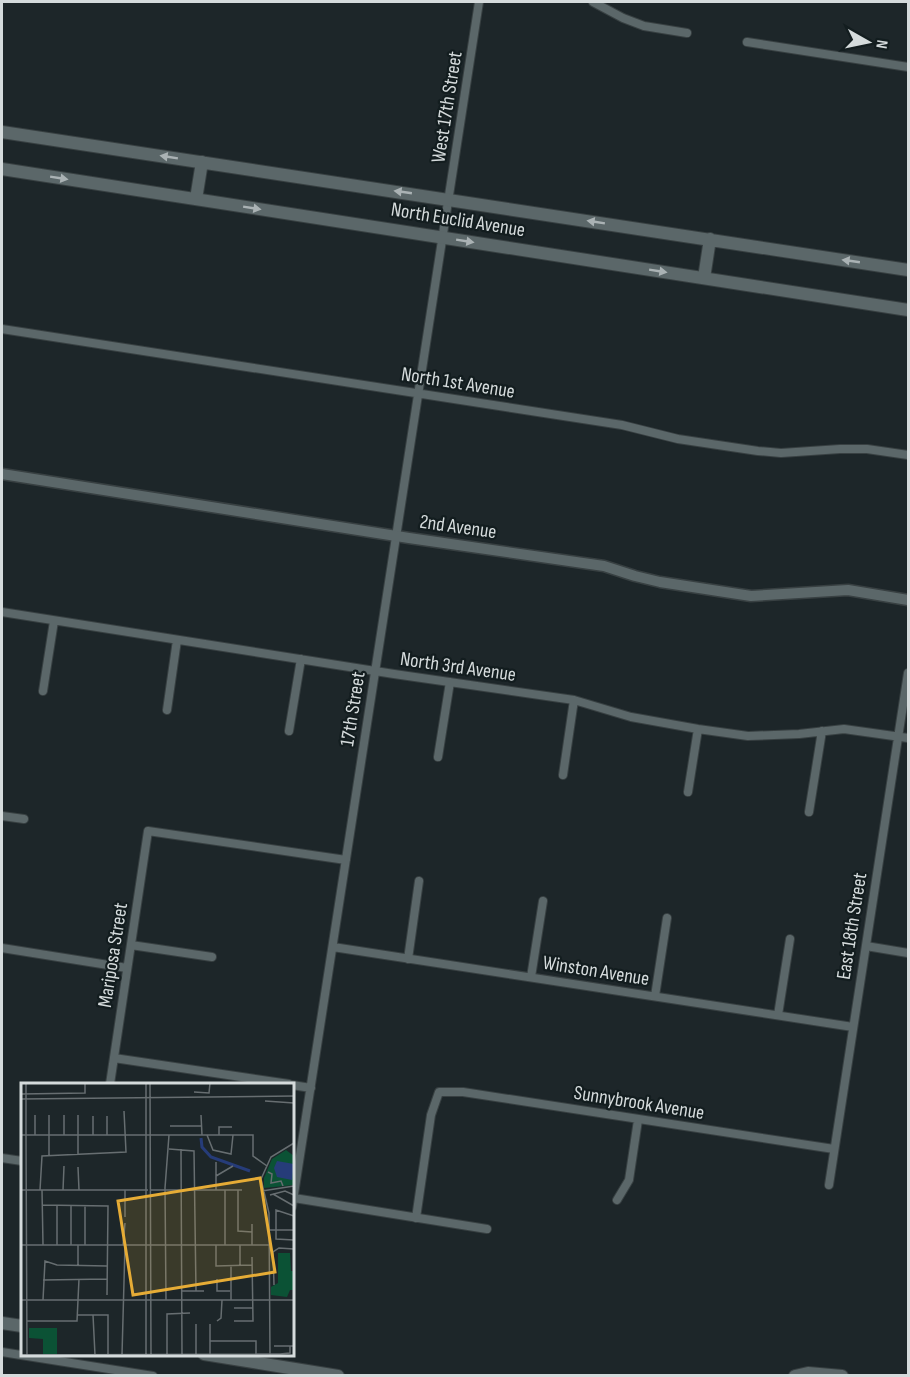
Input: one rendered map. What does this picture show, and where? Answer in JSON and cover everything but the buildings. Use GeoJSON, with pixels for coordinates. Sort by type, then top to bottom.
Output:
{"type":"FeatureCollection","features":[{"type":"Feature","properties":{"kind":"main road","name":"North Euclid Avenue"},"geometry":{"type":"LineString","coordinates":[[2,132],[909,270]]}},
{"type":"Feature","properties":{"kind":"main road"},"geometry":{"type":"LineString","coordinates":[[196,199],[202,162]]}},
{"type":"Feature","properties":{"kind":"main road","name":"North Euclid Avenue"},"geometry":{"type":"LineString","coordinates":[[2,169],[909,310]]}},
{"type":"Feature","properties":{"kind":"main road"},"geometry":{"type":"LineString","coordinates":[[704,278],[710,239]]}},
{"type":"Feature","properties":{"kind":"main road"},"geometry":{"type":"LineString","coordinates":[[2,1323],[21,1326]]}},
{"type":"Feature","properties":{"kind":"main road"},"geometry":{"type":"LineString","coordinates":[[229,1356],[267,1359],[338,1376]]}},
{"type":"Feature","properties":{"kind":"main road"},"geometry":{"type":"LineString","coordinates":[[795,1376],[808,1373],[842,1376]]}},
{"type":"Feature","properties":{"kind":"street","name":"West 17th Street"},"geometry":{"type":"LineString","coordinates":[[447,217],[479,2]]}},
{"type":"Feature","properties":{"kind":"street"},"geometry":{"type":"LineString","coordinates":[[593,2],[622,18],[644,26],[687,33]]}},
{"type":"Feature","properties":{"kind":"street"},"geometry":{"type":"LineString","coordinates":[[747,42],[909,67]]}},
{"type":"Feature","properties":{"kind":"street","name":"17th Street"},"geometry":{"type":"LineString","coordinates":[[294,1196],[447,217]]}},
{"type":"Feature","properties":{"kind":"street","name":"North 1st Avenue"},"geometry":{"type":"LineString","coordinates":[[2,329],[622,425],[678,439],[758,451],[782,453],[867,449],[909,454]]}},
{"type":"Feature","properties":{"kind":"street","name":"2nd Avenue"},"geometry":{"type":"LineString","coordinates":[[2,474],[604,566],[660,582],[751,596],[848,590],[909,600]]}},
{"type":"Feature","properties":{"kind":"street","name":"North 3rd Avenue"},"geometry":{"type":"LineString","coordinates":[[2,612],[574,700],[631,717],[748,736],[844,729],[909,738]]}},
{"type":"Feature","properties":{"kind":"street"},"geometry":{"type":"LineString","coordinates":[[43,691],[54,621]]}},
{"type":"Feature","properties":{"kind":"street"},"geometry":{"type":"LineString","coordinates":[[167,710],[177,640]]}},
{"type":"Feature","properties":{"kind":"street"},"geometry":{"type":"LineString","coordinates":[[289,731],[301,659]]}},
{"type":"Feature","properties":{"kind":"street","name":"East 18th Street"},"geometry":{"type":"LineString","coordinates":[[829,1185],[909,673]]}},
{"type":"Feature","properties":{"kind":"street"},"geometry":{"type":"LineString","coordinates":[[438,757],[450,682]]}},
{"type":"Feature","properties":{"kind":"street"},"geometry":{"type":"LineString","coordinates":[[563,775],[574,700]]}},
{"type":"Feature","properties":{"kind":"street"},"geometry":{"type":"LineString","coordinates":[[688,792],[698,729]]}},
{"type":"Feature","properties":{"kind":"street"},"geometry":{"type":"LineString","coordinates":[[809,812],[822,730]]}},
{"type":"Feature","properties":{"kind":"street"},"geometry":{"type":"LineString","coordinates":[[2,816],[24,819]]}},
{"type":"Feature","properties":{"kind":"street","name":"Mariposa Street"},"geometry":{"type":"LineString","coordinates":[[110,1083],[148,831],[346,860]]}},
{"type":"Feature","properties":{"kind":"street"},"geometry":{"type":"LineString","coordinates":[[408,958],[419,881]]}},
{"type":"Feature","properties":{"kind":"street"},"geometry":{"type":"LineString","coordinates":[[531,977],[543,901]]}},
{"type":"Feature","properties":{"kind":"street"},"geometry":{"type":"LineString","coordinates":[[654,996],[667,918]]}},
{"type":"Feature","properties":{"kind":"street"},"geometry":{"type":"LineString","coordinates":[[778,1015],[790,939]]}},
{"type":"Feature","properties":{"kind":"street"},"geometry":{"type":"LineString","coordinates":[[131,945],[212,957]]}},
{"type":"Feature","properties":{"kind":"street"},"geometry":{"type":"LineString","coordinates":[[866,946],[909,953]]}},
{"type":"Feature","properties":{"kind":"street","name":"Winston Avenue"},"geometry":{"type":"LineString","coordinates":[[333,947],[853,1026]]}},
{"type":"Feature","properties":{"kind":"street"},"geometry":{"type":"LineString","coordinates":[[2,948],[127,968]]}},
{"type":"Feature","properties":{"kind":"street"},"geometry":{"type":"LineString","coordinates":[[114,1058],[278,1083]]}},
{"type":"Feature","properties":{"kind":"street"},"geometry":{"type":"LineString","coordinates":[[294,1085],[311,1088]]}},
{"type":"Feature","properties":{"kind":"street","name":"Sunnybrook Avenue"},"geometry":{"type":"LineString","coordinates":[[416,1218],[431,1114],[439,1092],[463,1092],[834,1149]]}},
{"type":"Feature","properties":{"kind":"street"},"geometry":{"type":"LineString","coordinates":[[617,1200],[629,1180],[638,1120]]}},
{"type":"Feature","properties":{"kind":"street"},"geometry":{"type":"LineString","coordinates":[[2,1158],[21,1161]]}},
{"type":"Feature","properties":{"kind":"street"},"geometry":{"type":"LineString","coordinates":[[294,1202],[488,1228]]}},
{"type":"Feature","properties":{"kind":"street"},"geometry":{"type":"LineString","coordinates":[[2,1352],[21,1355]]}},
{"type":"Feature","properties":{"kind":"street"},"geometry":{"type":"LineString","coordinates":[[27,1356],[153,1376]]}}]}
